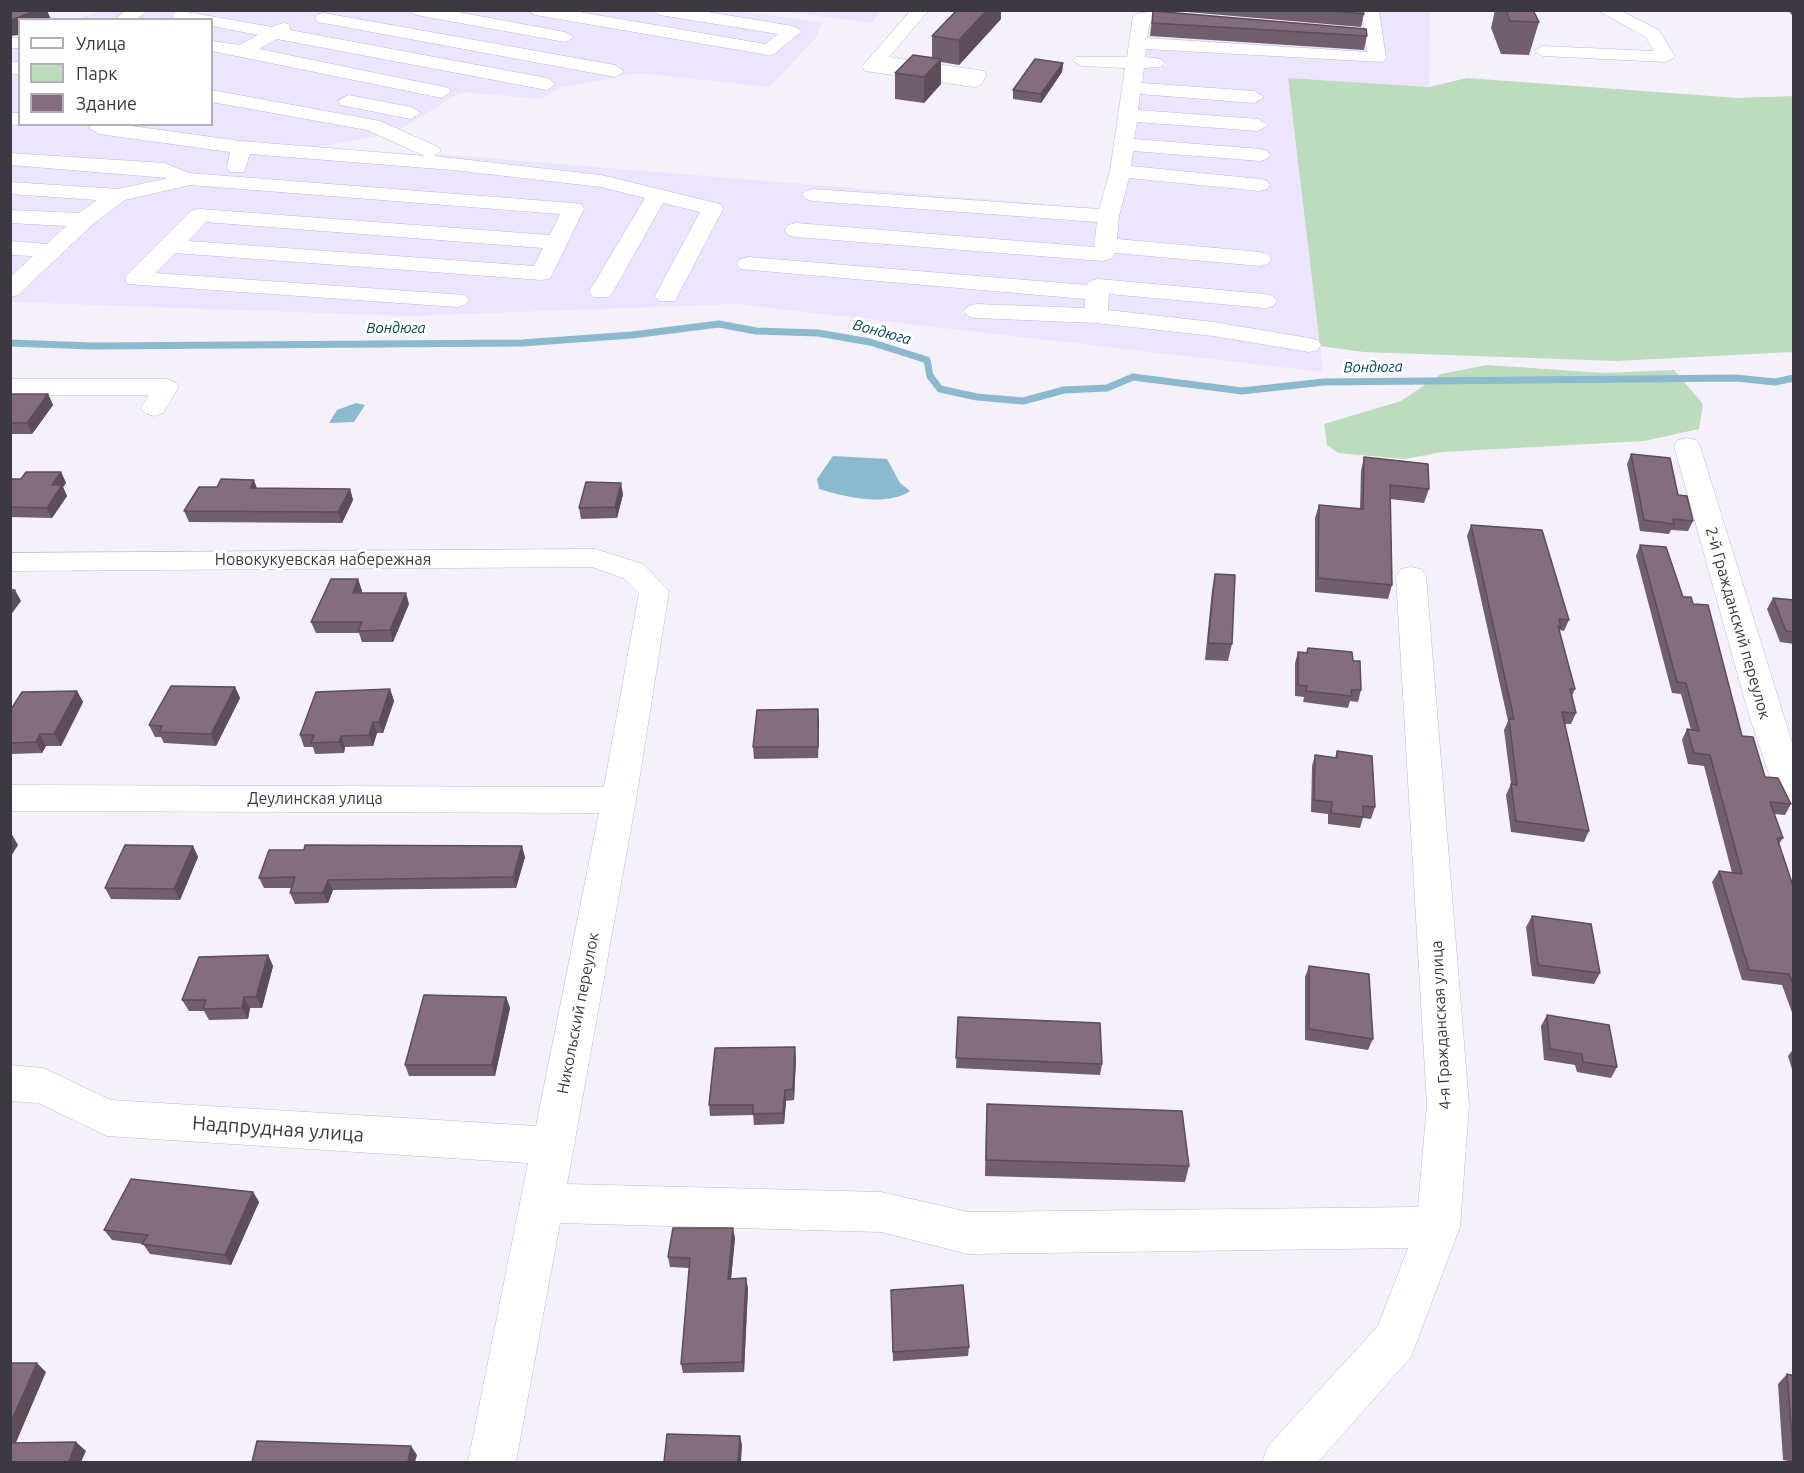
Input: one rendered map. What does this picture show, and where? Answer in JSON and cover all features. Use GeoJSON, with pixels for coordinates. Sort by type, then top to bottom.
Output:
{"type":"FeatureCollection","features":[{"type":"Feature","properties":{"kind":"street"},"geometry":{"type":"LineString","coordinates":[[126,18],[140,10]]}},
{"type":"Feature","properties":{"kind":"street"},"geometry":{"type":"LineString","coordinates":[[416,10],[577,39]]}},
{"type":"Feature","properties":{"kind":"street"},"geometry":{"type":"LineString","coordinates":[[535,10],[768,50],[793,31],[660,10]]}},
{"type":"Feature","properties":{"kind":"street"},"geometry":{"type":"LineString","coordinates":[[876,61],[921,10]]}},
{"type":"Feature","properties":{"kind":"street"},"geometry":{"type":"LineString","coordinates":[[1082,61],[1136,52],[1377,58],[1370,11],[1365,10]]}},
{"type":"Feature","properties":{"kind":"street"},"geometry":{"type":"LineString","coordinates":[[1544,51],[1666,57],[1653,34],[1605,10]]}},
{"type":"Feature","properties":{"kind":"street"},"geometry":{"type":"LineString","coordinates":[[242,51],[276,31],[297,13],[615,70]]}},
{"type":"Feature","properties":{"kind":"street"},"geometry":{"type":"LineString","coordinates":[[1097,298],[1108,216],[1120,171],[1143,13],[1212,22]]}},
{"type":"Feature","properties":{"kind":"street"},"geometry":{"type":"LineString","coordinates":[[213,21],[276,31],[546,84]]}},
{"type":"Feature","properties":{"kind":"street"},"geometry":{"type":"LineString","coordinates":[[1351,33],[1374,35]]}},
{"type":"Feature","properties":{"kind":"street"},"geometry":{"type":"LineString","coordinates":[[213,46],[442,92]]}},
{"type":"Feature","properties":{"kind":"street"},"geometry":{"type":"LineString","coordinates":[[1136,52],[1179,64]]}},
{"type":"Feature","properties":{"kind":"street"},"geometry":{"type":"LineString","coordinates":[[1131,88],[1254,97]]}},
{"type":"Feature","properties":{"kind":"street"},"geometry":{"type":"LineString","coordinates":[[213,96],[373,124],[385,135],[416,141],[453,164]]}},
{"type":"Feature","properties":{"kind":"street"},"geometry":{"type":"LineString","coordinates":[[329,97],[411,113]]}},
{"type":"Feature","properties":{"kind":"street"},"geometry":{"type":"LineString","coordinates":[[1127,115],[1258,125]]}},
{"type":"Feature","properties":{"kind":"street"},"geometry":{"type":"LineString","coordinates":[[99,126],[241,147],[303,142],[453,164],[601,181],[656,197],[712,209],[667,296]]}},
{"type":"Feature","properties":{"kind":"street"},"geometry":{"type":"LineString","coordinates":[[1123,144],[1260,155]]}},
{"type":"Feature","properties":{"kind":"street"},"geometry":{"type":"LineString","coordinates":[[241,147],[234,183],[136,279],[457,300]]}},
{"type":"Feature","properties":{"kind":"street"},"geometry":{"type":"LineString","coordinates":[[10,159],[164,169],[190,179],[234,183],[573,209],[542,273],[170,246]]}},
{"type":"Feature","properties":{"kind":"street"},"geometry":{"type":"LineString","coordinates":[[1120,171],[1260,185]]}},
{"type":"Feature","properties":{"kind":"street"},"geometry":{"type":"LineString","coordinates":[[10,188],[118,195],[190,179]]}},
{"type":"Feature","properties":{"kind":"street"},"geometry":{"type":"LineString","coordinates":[[10,290],[84,220],[118,195]]}},
{"type":"Feature","properties":{"kind":"street"},"geometry":{"type":"LineString","coordinates":[[813,195],[1108,216]]}},
{"type":"Feature","properties":{"kind":"street"},"geometry":{"type":"LineString","coordinates":[[601,292],[656,197]]}},
{"type":"Feature","properties":{"kind":"street"},"geometry":{"type":"LineString","coordinates":[[200,215],[557,242]]}},
{"type":"Feature","properties":{"kind":"street"},"geometry":{"type":"LineString","coordinates":[[10,216],[84,220]]}},
{"type":"Feature","properties":{"kind":"street"},"geometry":{"type":"LineString","coordinates":[[796,230],[1260,260]]}},
{"type":"Feature","properties":{"kind":"street"},"geometry":{"type":"LineString","coordinates":[[10,248],[52,251]]}},
{"type":"Feature","properties":{"kind":"street"},"geometry":{"type":"LineString","coordinates":[[748,264],[1097,298],[1265,301]]}},
{"type":"Feature","properties":{"kind":"street"},"geometry":{"type":"LineString","coordinates":[[976,311],[1097,298],[1212,329],[1310,345]]}},
{"type":"Feature","properties":{"kind":"street"},"geometry":{"type":"LineString","coordinates":[[10,387],[166,387],[154,408]]}},
{"type":"Feature","properties":{"kind":"street","name":"2-й Гражданский переулок"},"geometry":{"type":"LineString","coordinates":[[1687,446],[1779,717],[1794,798]]}},
{"type":"Feature","properties":{"kind":"street","name":"Новокукуевская набережная"},"geometry":{"type":"LineString","coordinates":[[10,562],[595,558],[633,571]]}},
{"type":"Feature","properties":{"kind":"street","name":"Никольский переулок"},"geometry":{"type":"LineString","coordinates":[[492,1462],[619,800],[654,591],[633,571]]}},
{"type":"Feature","properties":{"kind":"street","name":"4-я Гражданская улица"},"geometry":{"type":"LineString","coordinates":[[1286,1462],[1395,1341],[1438,1227],[1448,1105],[1411,576]]}},
{"type":"Feature","properties":{"kind":"street","name":"Деулинская улица"},"geometry":{"type":"LineString","coordinates":[[10,798],[619,800]]}},
{"type":"Feature","properties":{"kind":"street","name":"Надпрудная улица"},"geometry":{"type":"LineString","coordinates":[[10,1083],[43,1086],[107,1118],[553,1146]]}},
{"type":"Feature","properties":{"kind":"street"},"geometry":{"type":"LineString","coordinates":[[543,1203],[881,1212],[968,1233],[1438,1227]]}},
{"type":"Feature","properties":{"kind":"shaded area"},"geometry":{"type":"Polygon","coordinates":[[[732,10],[823,23],[815,39],[769,87],[639,73],[560,88],[542,99],[460,92],[397,132],[286,153],[450,155],[1108,209],[1118,161],[1139,11],[1430,11],[1429,87],[1288,78],[1323,372],[737,304],[408,316],[11,302],[11,38],[18,39],[18,126],[213,126],[213,18],[81,18],[99,11],[732,10]]]}},
{"type":"Feature","properties":{"kind":"shaded area"},"geometry":{"type":"Polygon","coordinates":[[[881,10],[872,23],[782,11],[881,10]]]}},
{"type":"Feature","properties":{"kind":"green space"},"geometry":{"type":"Polygon","coordinates":[[[1288,78],[1429,87],[1467,78],[1738,98],[1793,96],[1793,352],[1616,361],[1364,352],[1320,346],[1288,78]]]}},
{"type":"Feature","properties":{"kind":"green space"},"geometry":{"type":"Polygon","coordinates":[[[1487,365],[1604,373],[1674,370],[1703,404],[1699,429],[1644,441],[1442,452],[1405,459],[1338,453],[1327,445],[1324,424],[1401,401],[1441,374],[1487,365]]]}},
{"type":"Feature","properties":{"kind":"water"},"geometry":{"type":"Polygon","coordinates":[[[356,403],[365,405],[354,422],[329,423],[337,410],[356,403]]]}},
{"type":"Feature","properties":{"kind":"water"},"geometry":{"type":"Polygon","coordinates":[[[833,456],[887,459],[900,483],[910,491],[900,496],[878,500],[841,495],[819,489],[817,479],[833,456]]]}},
{"type":"Feature","properties":{"kind":"building"},"geometry":{"type":"Polygon","coordinates":[[[10,10],[36,10],[10,21],[10,10]]]}},
{"type":"Feature","properties":{"kind":"building"},"geometry":{"type":"Polygon","coordinates":[[[957,10],[987,10],[959,40],[932,36],[957,10]]]}},
{"type":"Feature","properties":{"kind":"building"},"geometry":{"type":"Polygon","coordinates":[[[1326,10],[1363,10],[1364,14],[1326,10]]]}},
{"type":"Feature","properties":{"kind":"building"},"geometry":{"type":"Polygon","coordinates":[[[1506,10],[1533,10],[1539,22],[1510,21],[1506,10]]]}},
{"type":"Feature","properties":{"kind":"building"},"geometry":{"type":"Polygon","coordinates":[[[1153,11],[1366,29],[1367,36],[1152,23],[1153,11]]]}},
{"type":"Feature","properties":{"kind":"building"},"geometry":{"type":"Polygon","coordinates":[[[913,55],[941,59],[924,77],[895,73],[913,55]]]}},
{"type":"Feature","properties":{"kind":"building"},"geometry":{"type":"Polygon","coordinates":[[[1035,59],[1063,63],[1041,94],[1013,90],[1035,59]]]}},
{"type":"Feature","properties":{"kind":"building"},"geometry":{"type":"Polygon","coordinates":[[[10,394],[48,394],[27,423],[10,423],[10,394]]]}},
{"type":"Feature","properties":{"kind":"building"},"geometry":{"type":"Polygon","coordinates":[[[1631,454],[1670,458],[1678,495],[1687,496],[1693,521],[1673,519],[1674,524],[1644,520],[1631,454]]]}},
{"type":"Feature","properties":{"kind":"building"},"geometry":{"type":"Polygon","coordinates":[[[1364,457],[1428,464],[1429,489],[1390,485],[1392,585],[1318,578],[1319,505],[1363,509],[1364,457]]]}},
{"type":"Feature","properties":{"kind":"building"},"geometry":{"type":"Polygon","coordinates":[[[26,472],[61,472],[52,485],[62,485],[47,508],[10,507],[10,479],[21,479],[26,472]]]}},
{"type":"Feature","properties":{"kind":"building"},"geometry":{"type":"Polygon","coordinates":[[[221,479],[254,480],[250,488],[350,489],[338,512],[184,511],[199,487],[217,487],[221,479]]]}},
{"type":"Feature","properties":{"kind":"building"},"geometry":{"type":"Polygon","coordinates":[[[586,482],[621,483],[615,507],[579,508],[586,482]]]}},
{"type":"Feature","properties":{"kind":"building"},"geometry":{"type":"Polygon","coordinates":[[[1471,525],[1542,530],[1569,620],[1559,619],[1561,627],[1558,626],[1575,689],[1570,689],[1576,713],[1562,712],[1589,831],[1516,821],[1511,784],[1517,785],[1509,719],[1514,719],[1471,525]]]}},
{"type":"Feature","properties":{"kind":"building"},"geometry":{"type":"Polygon","coordinates":[[[1640,545],[1666,547],[1683,597],[1691,597],[1693,604],[1708,605],[1742,736],[1753,737],[1765,777],[1778,778],[1791,804],[1770,802],[1783,838],[1777,838],[1794,889],[1794,986],[1789,974],[1749,970],[1719,871],[1742,874],[1710,755],[1694,753],[1687,729],[1699,731],[1686,683],[1677,682],[1640,545]]]}},
{"type":"Feature","properties":{"kind":"building"},"geometry":{"type":"Polygon","coordinates":[[[1215,574],[1235,575],[1232,644],[1208,643],[1215,574]]]}},
{"type":"Feature","properties":{"kind":"building"},"geometry":{"type":"Polygon","coordinates":[[[331,579],[358,579],[353,593],[406,593],[390,630],[358,631],[362,622],[311,622],[331,579]]]}},
{"type":"Feature","properties":{"kind":"building"},"geometry":{"type":"Polygon","coordinates":[[[1773,598],[1794,600],[1794,632],[1786,631],[1773,598]]]}},
{"type":"Feature","properties":{"kind":"building"},"geometry":{"type":"Polygon","coordinates":[[[1308,648],[1352,652],[1353,661],[1360,661],[1361,690],[1351,690],[1352,696],[1306,691],[1307,686],[1298,685],[1298,652],[1307,653],[1308,648]]]}},
{"type":"Feature","properties":{"kind":"building"},"geometry":{"type":"Polygon","coordinates":[[[171,686],[235,687],[211,734],[159,732],[162,726],[149,725],[171,686]]]}},
{"type":"Feature","properties":{"kind":"building"},"geometry":{"type":"Polygon","coordinates":[[[390,689],[379,722],[373,722],[369,735],[341,736],[339,742],[311,743],[314,735],[300,735],[316,692],[390,689]]]}},
{"type":"Feature","properties":{"kind":"building"},"geometry":{"type":"Polygon","coordinates":[[[77,691],[54,734],[40,734],[36,742],[10,743],[10,711],[22,692],[77,691]]]}},
{"type":"Feature","properties":{"kind":"building"},"geometry":{"type":"Polygon","coordinates":[[[818,709],[818,747],[753,747],[757,710],[818,709]]]}},
{"type":"Feature","properties":{"kind":"building"},"geometry":{"type":"Polygon","coordinates":[[[1337,751],[1372,756],[1375,807],[1363,806],[1363,817],[1331,813],[1332,802],[1314,800],[1315,755],[1337,758],[1337,751]]]}},
{"type":"Feature","properties":{"kind":"building"},"geometry":{"type":"Polygon","coordinates":[[[125,845],[193,846],[174,889],[105,888],[125,845]]]}},
{"type":"Feature","properties":{"kind":"building"},"geometry":{"type":"Polygon","coordinates":[[[305,845],[522,846],[513,877],[328,880],[323,893],[290,893],[295,877],[259,878],[269,850],[304,850],[305,845]]]}},
{"type":"Feature","properties":{"kind":"building"},"geometry":{"type":"Polygon","coordinates":[[[1532,916],[1591,924],[1600,973],[1538,965],[1532,916]]]}},
{"type":"Feature","properties":{"kind":"building"},"geometry":{"type":"Polygon","coordinates":[[[268,955],[256,997],[244,997],[242,1008],[203,1009],[206,1000],[182,1000],[199,957],[268,955]]]}},
{"type":"Feature","properties":{"kind":"building"},"geometry":{"type":"Polygon","coordinates":[[[1309,966],[1369,974],[1373,1039],[1309,1029],[1309,966]]]}},
{"type":"Feature","properties":{"kind":"building"},"geometry":{"type":"Polygon","coordinates":[[[424,995],[506,997],[492,1065],[405,1065],[424,995]]]}},
{"type":"Feature","properties":{"kind":"building"},"geometry":{"type":"Polygon","coordinates":[[[1547,1015],[1609,1025],[1617,1067],[1583,1062],[1582,1054],[1550,1049],[1547,1015]]]}},
{"type":"Feature","properties":{"kind":"building"},"geometry":{"type":"Polygon","coordinates":[[[958,1017],[1100,1023],[1102,1064],[956,1058],[958,1017]]]}},
{"type":"Feature","properties":{"kind":"building"},"geometry":{"type":"Polygon","coordinates":[[[795,1047],[793,1089],[785,1090],[783,1113],[753,1114],[753,1105],[709,1105],[715,1048],[795,1047]]]}},
{"type":"Feature","properties":{"kind":"building"},"geometry":{"type":"Polygon","coordinates":[[[987,1104],[1182,1111],[1189,1166],[986,1160],[987,1104]]]}},
{"type":"Feature","properties":{"kind":"building"},"geometry":{"type":"Polygon","coordinates":[[[131,1179],[253,1192],[225,1255],[142,1244],[148,1235],[104,1230],[131,1179]]]}},
{"type":"Feature","properties":{"kind":"building"},"geometry":{"type":"Polygon","coordinates":[[[673,1228],[733,1228],[728,1279],[746,1278],[742,1362],[681,1364],[690,1258],[668,1257],[673,1228]]]}},
{"type":"Feature","properties":{"kind":"building"},"geometry":{"type":"Polygon","coordinates":[[[963,1285],[969,1347],[893,1352],[891,1290],[963,1285]]]}},
{"type":"Feature","properties":{"kind":"building"},"geometry":{"type":"Polygon","coordinates":[[[10,1363],[37,1363],[10,1424],[10,1363]]]}},
{"type":"Feature","properties":{"kind":"building"},"geometry":{"type":"Polygon","coordinates":[[[1787,1374],[1794,1376],[1794,1451],[1793,1451],[1787,1374]]]}},
{"type":"Feature","properties":{"kind":"building"},"geometry":{"type":"Polygon","coordinates":[[[667,1434],[740,1436],[738,1462],[664,1462],[667,1434]]]}},
{"type":"Feature","properties":{"kind":"building"},"geometry":{"type":"Polygon","coordinates":[[[257,1441],[411,1446],[408,1462],[252,1462],[257,1441]]]}},
{"type":"Feature","properties":{"kind":"building"},"geometry":{"type":"Polygon","coordinates":[[[76,1442],[69,1462],[10,1462],[10,1443],[76,1442]]]}},
{"type":"Feature","properties":{"kind":"waterway","name":"Вондюга"},"geometry":{"type":"LineString","coordinates":[[10,343],[93,346],[522,343],[632,335],[719,324],[756,331],[818,333],[870,342],[927,360],[930,376],[940,389],[977,397],[1023,401],[1064,390],[1107,388],[1133,377],[1242,391],[1324,382],[1736,378],[1775,382],[1794,378]]}}]}
